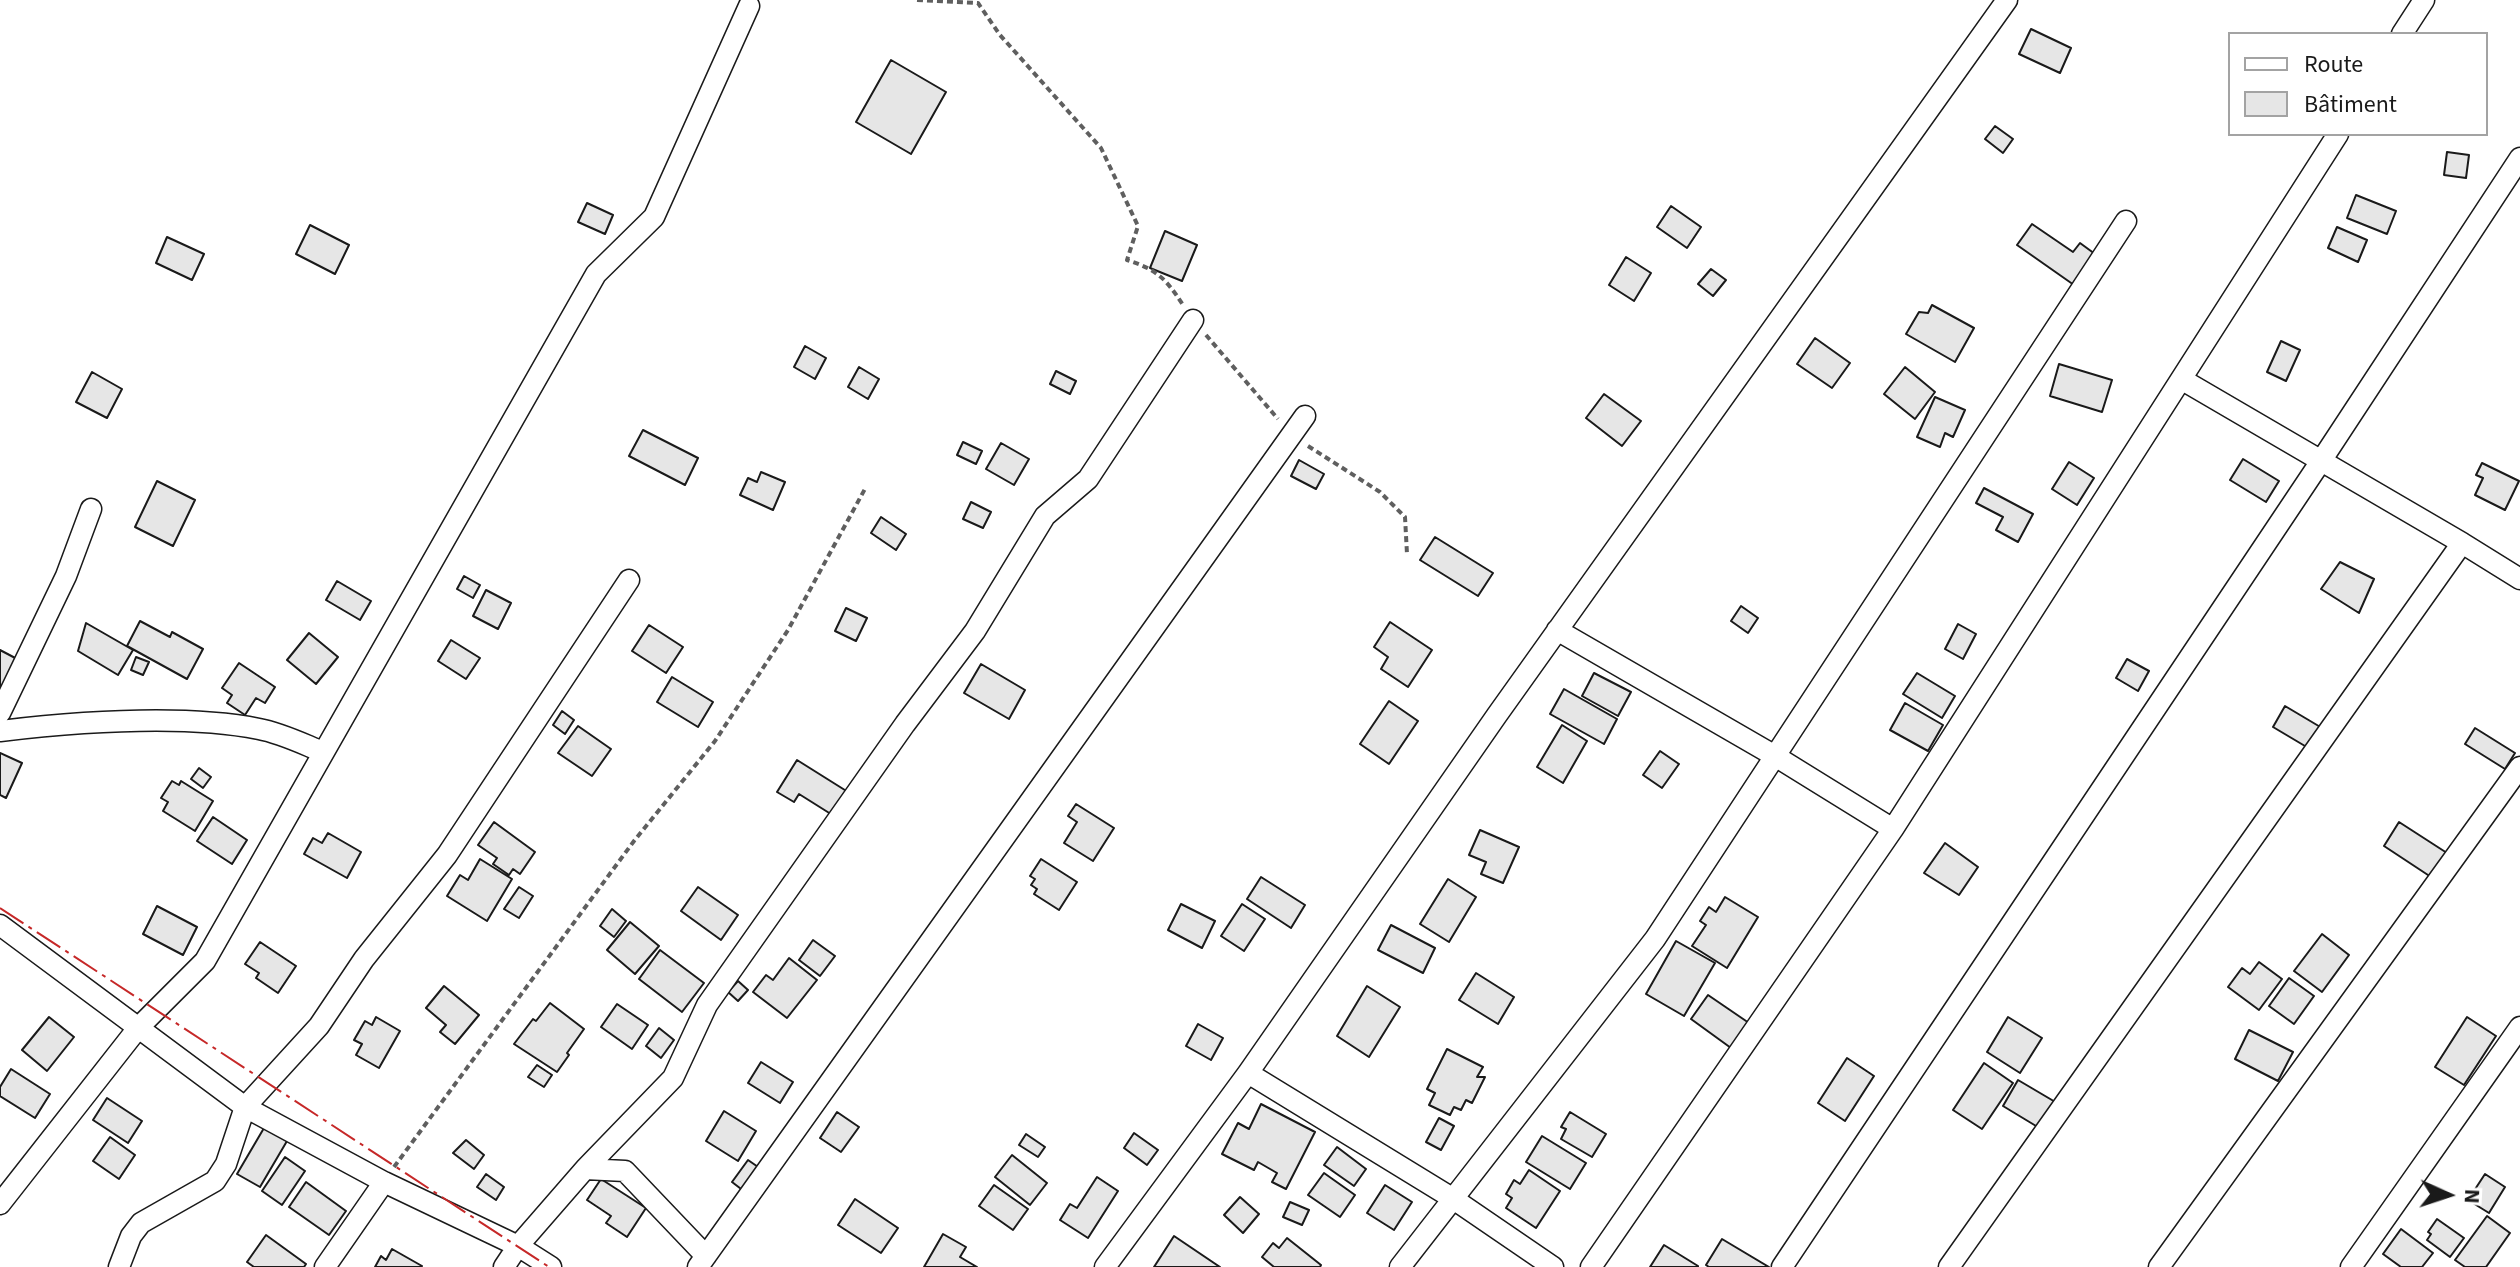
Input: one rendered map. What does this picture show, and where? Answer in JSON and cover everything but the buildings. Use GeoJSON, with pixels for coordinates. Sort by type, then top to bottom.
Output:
{"type":"FeatureCollection","features":[{"type":"Feature","properties":{"kind":"street"},"geometry":{"type":"LineString","coordinates":[[1105,1267],[1248,1073],[1557,630],[2007,0]]}},
{"type":"Feature","properties":{"kind":"street"},"geometry":{"type":"LineString","coordinates":[[2403,32],[2424,0]]}},
{"type":"Feature","properties":{"kind":"street"},"geometry":{"type":"LineString","coordinates":[[0,1204],[138,1028],[205,961],[596,274],[654,217],[749,6]]}},
{"type":"Feature","properties":{"kind":"street"},"geometry":{"type":"LineString","coordinates":[[1591,1267],[1893,829],[2337,136]]}},
{"type":"Feature","properties":{"kind":"street"},"geometry":{"type":"LineString","coordinates":[[1782,1267],[2520,158]]}},
{"type":"Feature","properties":{"kind":"street"},"geometry":{"type":"LineString","coordinates":[[1400,1267],[1655,939],[2126,221]]}},
{"type":"Feature","properties":{"kind":"street"},"geometry":{"type":"LineString","coordinates":[[504,1267],[518,1246],[585,1169],[673,1078],[707,1005],[905,724],[975,631],[1045,516],[1088,479],[1193,320]]}},
{"type":"Feature","properties":{"kind":"street"},"geometry":{"type":"LineString","coordinates":[[2181,379],[2520,579]]}},
{"type":"Feature","properties":{"kind":"street"},"geometry":{"type":"LineString","coordinates":[[585,1169],[625,1171],[702,1261],[1305,416]]}},
{"type":"Feature","properties":{"kind":"street"},"geometry":{"type":"LineString","coordinates":[[0,713],[66,576],[91,509]]}},
{"type":"Feature","properties":{"kind":"street"},"geometry":{"type":"LineString","coordinates":[[1949,1267],[2462,543]]}},
{"type":"Feature","properties":{"kind":"street"},"geometry":{"type":"LineString","coordinates":[[119,1267],[131,1236],[141,1223],[215,1181],[226,1164],[245,1107],[319,1026],[364,959],[447,855],[629,580]]}},
{"type":"Feature","properties":{"kind":"street"},"geometry":{"type":"LineString","coordinates":[[1557,630],[1775,756],[1893,829]]}},
{"type":"Feature","properties":{"kind":"street"},"geometry":{"type":"LineString","coordinates":[[0,731],[149,721],[218,724],[261,729],[323,752]]}},
{"type":"Feature","properties":{"kind":"street"},"geometry":{"type":"LineString","coordinates":[[2159,1267],[2520,767]]}},
{"type":"Feature","properties":{"kind":"street"},"geometry":{"type":"LineString","coordinates":[[0,925],[245,1107],[384,1182],[518,1246],[551,1267]]}},
{"type":"Feature","properties":{"kind":"street"},"geometry":{"type":"LineString","coordinates":[[2351,1267],[2520,1027]]}},
{"type":"Feature","properties":{"kind":"street"},"geometry":{"type":"LineString","coordinates":[[1248,1073],[1452,1198],[1553,1267]]}},
{"type":"Feature","properties":{"kind":"street"},"geometry":{"type":"LineString","coordinates":[[325,1267],[384,1182]]}},
{"type":"Feature","properties":{"kind":"path"},"geometry":{"type":"LineString","coordinates":[[917,0],[978,3],[1000,35],[1101,148],[1138,226],[1127,260],[1150,268],[1166,279],[1193,320],[1292,435],[1380,492],[1405,517],[1407,554]]}},
{"type":"Feature","properties":{"kind":"path"},"geometry":{"type":"LineString","coordinates":[[384,1182],[625,853],[715,741],[788,630],[866,487]]}},
{"type":"Feature","properties":{"kind":"power"},"geometry":{"type":"LineString","coordinates":[[0,908],[549,1267]]}}]}
